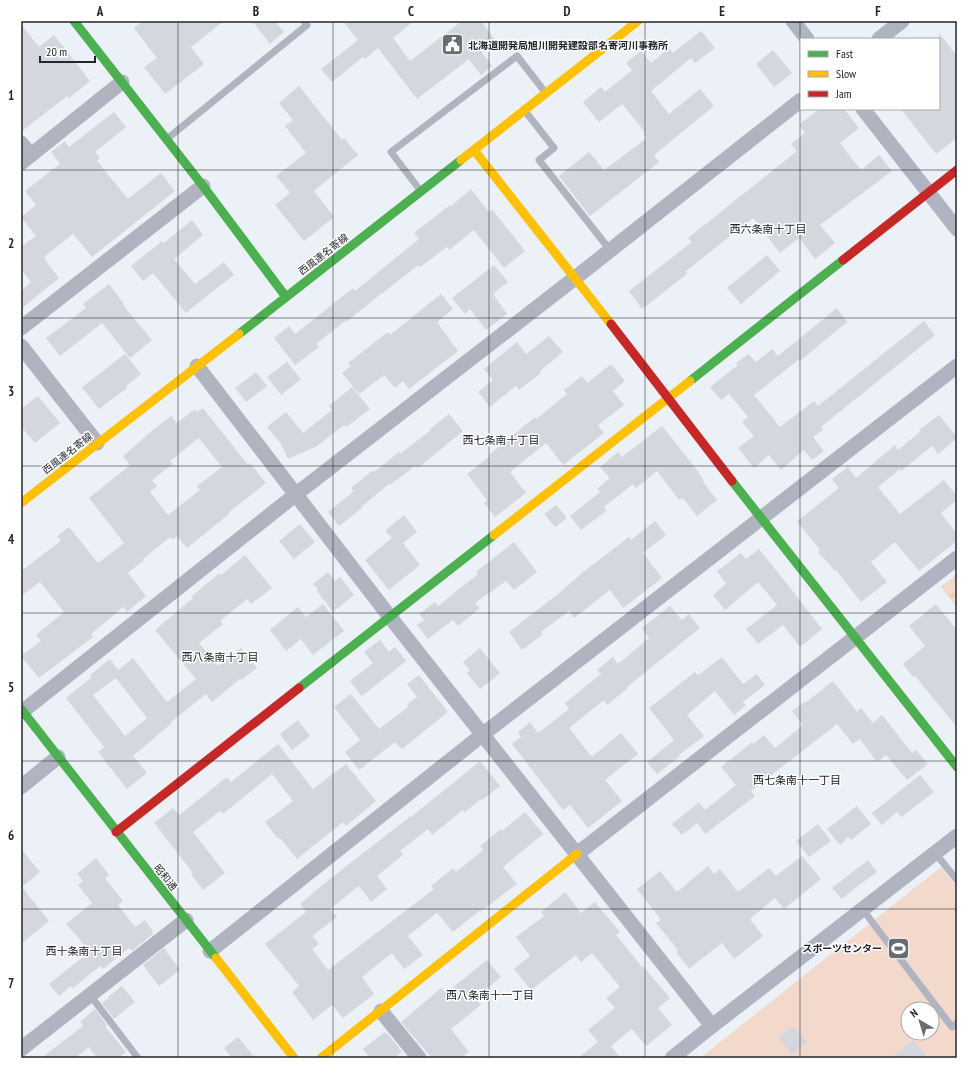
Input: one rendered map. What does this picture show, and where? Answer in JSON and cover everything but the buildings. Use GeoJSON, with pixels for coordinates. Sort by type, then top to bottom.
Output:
{"type":"FeatureCollection","features":[{"type":"Feature","properties":{"kind":"street"},"geometry":{"type":"LineString","coordinates":[[74,21],[203,186],[286,297]]}},
{"type":"Feature","properties":{"kind":"street","name":"西風連名寄線"},"geometry":{"type":"LineString","coordinates":[[21,503],[638,21]]}},
{"type":"Feature","properties":{"kind":"street"},"geometry":{"type":"LineString","coordinates":[[793,21],[806,38]]}},
{"type":"Feature","properties":{"kind":"street"},"geometry":{"type":"LineString","coordinates":[[880,38],[902,21]]}},
{"type":"Feature","properties":{"kind":"street"},"geometry":{"type":"LineString","coordinates":[[21,143],[26,159],[122,82]]}},
{"type":"Feature","properties":{"kind":"street"},"geometry":{"type":"LineString","coordinates":[[22,710],[800,101]]}},
{"type":"Feature","properties":{"kind":"street"},"geometry":{"type":"LineString","coordinates":[[864,110],[957,229]]}},
{"type":"Feature","properties":{"kind":"street"},"geometry":{"type":"LineString","coordinates":[[474,150],[957,767]]}},
{"type":"Feature","properties":{"kind":"street"},"geometry":{"type":"LineString","coordinates":[[116,832],[957,170]]}},
{"type":"Feature","properties":{"kind":"street"},"geometry":{"type":"LineString","coordinates":[[21,328],[203,186]]}},
{"type":"Feature","properties":{"kind":"street"},"geometry":{"type":"LineString","coordinates":[[21,346],[97,443]]}},
{"type":"Feature","properties":{"kind":"street"},"geometry":{"type":"LineString","coordinates":[[196,366],[482,735],[578,854],[712,1026]]}},
{"type":"Feature","properties":{"kind":"street"},"geometry":{"type":"LineString","coordinates":[[210,951],[482,735],[957,366]]}},
{"type":"Feature","properties":{"kind":"street"},"geometry":{"type":"LineString","coordinates":[[322,1058],[578,854],[957,558]]}},
{"type":"Feature","properties":{"kind":"street","name":"昭和通"},"geometry":{"type":"LineString","coordinates":[[22,710],[210,951],[284,1051],[294,1058]]}},
{"type":"Feature","properties":{"kind":"street"},"geometry":{"type":"LineString","coordinates":[[21,787],[58,757]]}},
{"type":"Feature","properties":{"kind":"street"},"geometry":{"type":"LineString","coordinates":[[674,1057],[957,836]]}},
{"type":"Feature","properties":{"kind":"street"},"geometry":{"type":"LineString","coordinates":[[21,1049],[186,920]]}},
{"type":"Feature","properties":{"kind":"street"},"geometry":{"type":"LineString","coordinates":[[381,1011],[419,1058]]}},
{"type":"Feature","properties":{"kind":"lane"},"geometry":{"type":"LineString","coordinates":[[166,139],[307,24],[304,21]]}},
{"type":"Feature","properties":{"kind":"lane"},"geometry":{"type":"LineString","coordinates":[[421,192],[391,152],[517,56],[546,93]]}},
{"type":"Feature","properties":{"kind":"lane"},"geometry":{"type":"LineString","coordinates":[[524,110],[554,148],[539,160],[610,250]]}},
{"type":"Feature","properties":{"kind":"lane"},"geometry":{"type":"LineString","coordinates":[[936,853],[957,880]]}},
{"type":"Feature","properties":{"kind":"lane"},"geometry":{"type":"LineString","coordinates":[[863,910],[952,1027],[957,1023]]}},
{"type":"Feature","properties":{"kind":"lane"},"geometry":{"type":"LineString","coordinates":[[90,995],[138,1058]]}},
{"type":"Feature","properties":{"kind":"green space"},"geometry":{"type":"Polygon","coordinates":[[[957,574],[957,608],[941,587],[957,574]]]}},
{"type":"Feature","properties":{"kind":"green space","name":"スポーツセンター"},"geometry":{"type":"Polygon","coordinates":[[[941,867],[957,887],[957,1058],[700,1058],[941,867]]]}},
{"type":"Feature","properties":{"kind":"traffic: fast"},"geometry":{"type":"LineString","coordinates":[[74,21],[203,186],[286,297]]}},
{"type":"Feature","properties":{"kind":"traffic: fast"},"geometry":{"type":"LineString","coordinates":[[239,334],[461,160]]}},
{"type":"Feature","properties":{"kind":"traffic: fast"},"geometry":{"type":"LineString","coordinates":[[690,381],[843,260]]}},
{"type":"Feature","properties":{"kind":"traffic: fast"},"geometry":{"type":"LineString","coordinates":[[732,481],[957,767]]}},
{"type":"Feature","properties":{"kind":"traffic: fast"},"geometry":{"type":"LineString","coordinates":[[299,688],[494,535]]}},
{"type":"Feature","properties":{"kind":"traffic: fast"},"geometry":{"type":"LineString","coordinates":[[21,709],[216,958]]}},
{"type":"Feature","properties":{"kind":"traffic: slow"},"geometry":{"type":"LineString","coordinates":[[461,160],[638,21]]}},
{"type":"Feature","properties":{"kind":"traffic: slow"},"geometry":{"type":"LineString","coordinates":[[474,150],[611,324]]}},
{"type":"Feature","properties":{"kind":"traffic: slow"},"geometry":{"type":"LineString","coordinates":[[21,503],[239,334]]}},
{"type":"Feature","properties":{"kind":"traffic: slow"},"geometry":{"type":"LineString","coordinates":[[494,535],[690,381]]}},
{"type":"Feature","properties":{"kind":"traffic: slow"},"geometry":{"type":"LineString","coordinates":[[321,1058],[577,854]]}},
{"type":"Feature","properties":{"kind":"traffic: slow"},"geometry":{"type":"LineString","coordinates":[[216,958],[294,1058]]}},
{"type":"Feature","properties":{"kind":"traffic: jam"},"geometry":{"type":"LineString","coordinates":[[843,260],[957,170]]}},
{"type":"Feature","properties":{"kind":"traffic: jam"},"geometry":{"type":"LineString","coordinates":[[611,324],[732,481]]}},
{"type":"Feature","properties":{"kind":"traffic: jam"},"geometry":{"type":"LineString","coordinates":[[116,832],[299,688]]}},
{"type":"Feature","properties":{"kind":"place","name":"北海道開発局旭川開発建設部名寄河川事務所"},"geometry":{"type":"Point","coordinates":[452,45]}},
{"type":"Feature","properties":{"kind":"place","name":"スポーツセンター"},"geometry":{"type":"Point","coordinates":[898,948]}},
{"type":"Feature","properties":{"kind":"district","name":"西六条南十丁目"},"geometry":{"type":"Point","coordinates":[768,229]}},
{"type":"Feature","properties":{"kind":"district","name":"西七条南十丁目"},"geometry":{"type":"Point","coordinates":[501,440]}},
{"type":"Feature","properties":{"kind":"district","name":"西八条南十丁目"},"geometry":{"type":"Point","coordinates":[220,657]}},
{"type":"Feature","properties":{"kind":"district","name":"西七条南十一丁目"},"geometry":{"type":"Point","coordinates":[797,780]}},
{"type":"Feature","properties":{"kind":"district","name":"西十条南十丁目"},"geometry":{"type":"Point","coordinates":[84,951]}},
{"type":"Feature","properties":{"kind":"district","name":"西八条南十一丁目"},"geometry":{"type":"Point","coordinates":[490,995]}}]}
